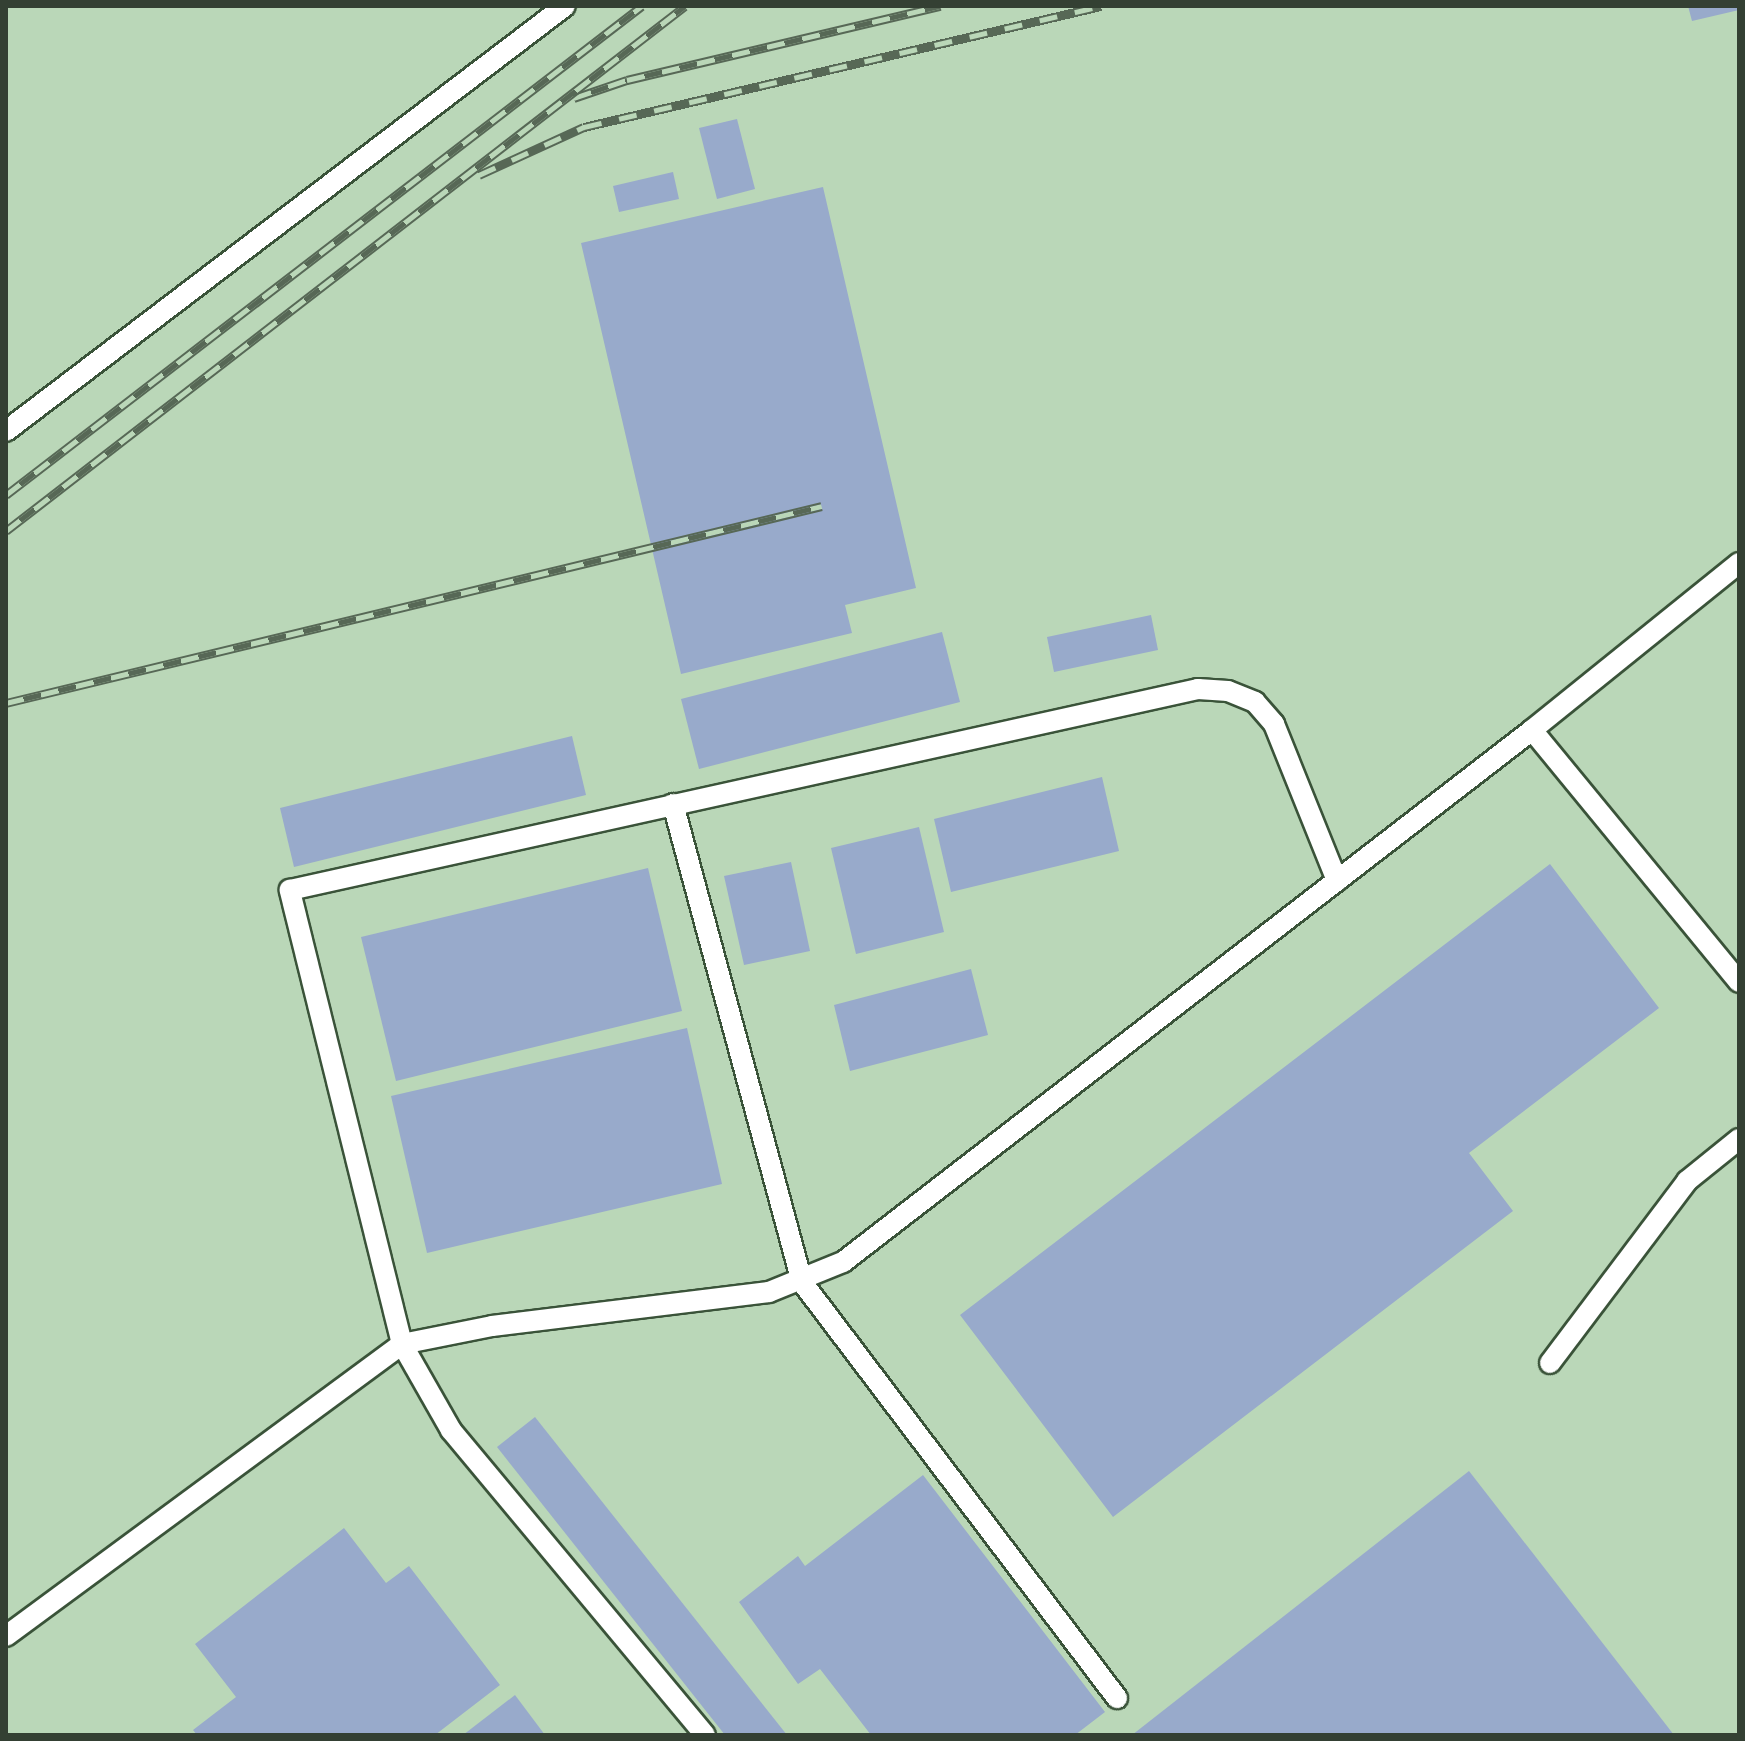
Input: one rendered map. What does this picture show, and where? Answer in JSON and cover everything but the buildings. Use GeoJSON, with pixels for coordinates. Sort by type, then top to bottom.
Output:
{"type":"FeatureCollection","features":[{"type":"Feature","properties":{"kind":"lane"},"geometry":{"type":"LineString","coordinates":[[6,431],[565,6]]}},
{"type":"Feature","properties":{"kind":"lane"},"geometry":{"type":"LineString","coordinates":[[6,1636],[402,1344],[492,1326],[769,1292],[802,1282],[843,1262],[1532,730],[1739,563]]}},
{"type":"Feature","properties":{"kind":"lane"},"geometry":{"type":"LineString","coordinates":[[705,1735],[451,1430],[402,1344],[290,890],[1168,693],[1228,691],[1255,702],[1274,724],[1337,881]]}},
{"type":"Feature","properties":{"kind":"lane"},"geometry":{"type":"LineString","coordinates":[[1532,730],[1739,982]]}},
{"type":"Feature","properties":{"kind":"lane"},"geometry":{"type":"LineString","coordinates":[[673,804],[802,1282],[1117,1698]]}},
{"type":"Feature","properties":{"kind":"lane"},"geometry":{"type":"LineString","coordinates":[[1550,1363],[1687,1181],[1739,1139]]}},
{"type":"Feature","properties":{"kind":"railway"},"geometry":{"type":"LineString","coordinates":[[6,495],[642,6]]}},
{"type":"Feature","properties":{"kind":"railway"},"geometry":{"type":"LineString","coordinates":[[6,531],[685,6]]}},
{"type":"Feature","properties":{"kind":"railway"},"geometry":{"type":"LineString","coordinates":[[574,98],[627,80],[940,6]]}},
{"type":"Feature","properties":{"kind":"railway"},"geometry":{"type":"LineString","coordinates":[[479,175],[584,127],[1101,6]]}},
{"type":"Feature","properties":{"kind":"railway"},"geometry":{"type":"LineString","coordinates":[[6,703],[822,506]]}}]}
